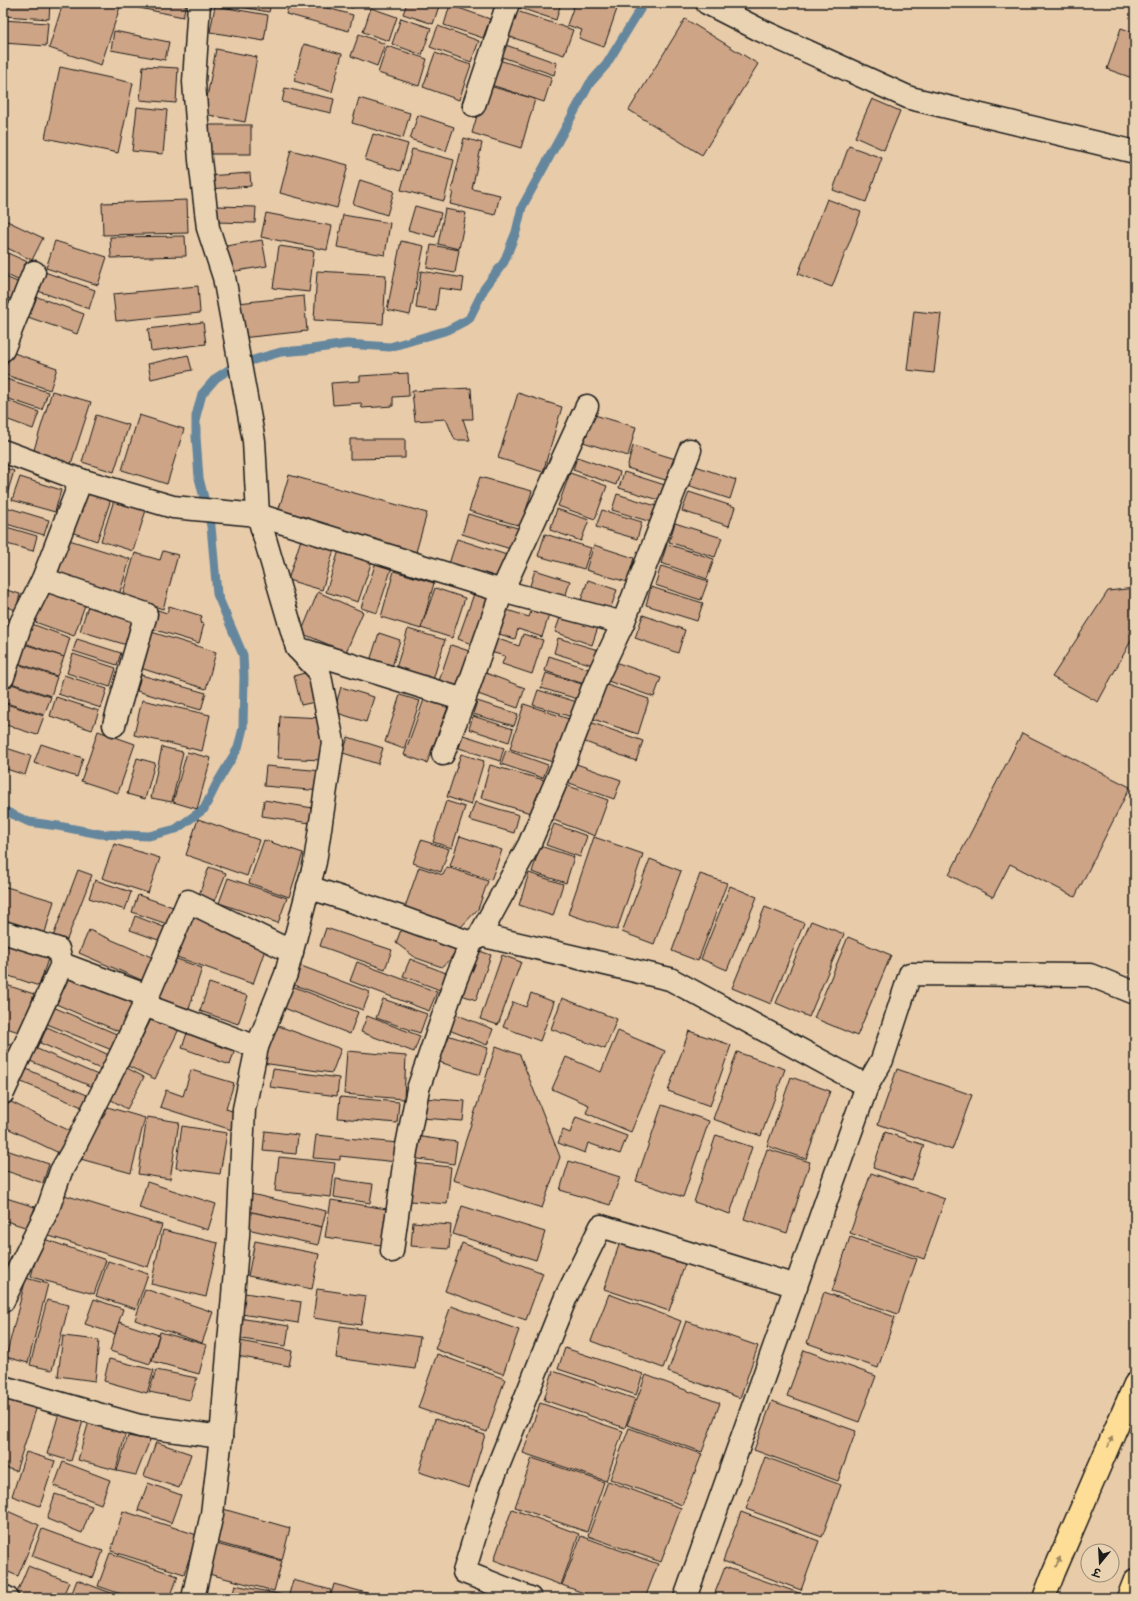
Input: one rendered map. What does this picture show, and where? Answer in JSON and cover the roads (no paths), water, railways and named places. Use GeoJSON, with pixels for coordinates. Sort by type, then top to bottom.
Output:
{"type":"FeatureCollection","features":[{"type":"Feature","properties":{"kind":"main road"},"geometry":{"type":"LineString","coordinates":[[1044,1598],[1135,1384]]}},
{"type":"Feature","properties":{"kind":"main road"},"geometry":{"type":"LineString","coordinates":[[1128,1598],[1135,1580]]}},
{"type":"Feature","properties":{"kind":"street"},"geometry":{"type":"LineString","coordinates":[[193,1598],[212,1514],[221,1437],[238,1236],[244,1109],[257,1047],[286,974],[315,862],[333,742],[318,671],[297,648],[258,515],[254,441],[224,277],[208,228],[200,160],[194,82],[199,3]]}},
{"type":"Feature","properties":{"kind":"street"},"geometry":{"type":"LineString","coordinates":[[474,105],[508,3]]}},
{"type":"Feature","properties":{"kind":"street"},"geometry":{"type":"LineString","coordinates":[[707,3],[760,30],[910,98],[1135,152]]}},
{"type":"Feature","properties":{"kind":"street"},"geometry":{"type":"LineString","coordinates":[[3,350],[34,272]]}},
{"type":"Feature","properties":{"kind":"street"},"geometry":{"type":"LineString","coordinates":[[443,754],[464,700],[502,591],[587,406]]}},
{"type":"Feature","properties":{"kind":"street"},"geometry":{"type":"LineString","coordinates":[[392,1252],[406,1151],[418,1089],[456,979],[475,939],[529,845],[565,761],[596,680],[623,623],[690,450]]}},
{"type":"Feature","properties":{"kind":"street"},"geometry":{"type":"LineString","coordinates":[[3,451],[81,480],[173,507],[258,515],[502,591],[623,623]]}},
{"type":"Feature","properties":{"kind":"street"},"geometry":{"type":"LineString","coordinates":[[3,677],[21,623],[43,579],[81,480]]}},
{"type":"Feature","properties":{"kind":"street"},"geometry":{"type":"LineString","coordinates":[[43,579],[146,614],[114,725]]}},
{"type":"Feature","properties":{"kind":"street"},"geometry":{"type":"LineString","coordinates":[[297,648],[464,700]]}},
{"type":"Feature","properties":{"kind":"street"},"geometry":{"type":"LineString","coordinates":[[308,887],[400,917],[475,939],[670,979],[867,1086]]}},
{"type":"Feature","properties":{"kind":"street"},"geometry":{"type":"LineString","coordinates":[[3,1301],[48,1209],[61,1172],[118,1061],[146,1000],[188,901],[292,952]]}},
{"type":"Feature","properties":{"kind":"street"},"geometry":{"type":"LineString","coordinates":[[3,932],[58,949],[62,964],[3,1093]]}},
{"type":"Feature","properties":{"kind":"street"},"geometry":{"type":"LineString","coordinates":[[62,964],[257,1047]]}},
{"type":"Feature","properties":{"kind":"street"},"geometry":{"type":"LineString","coordinates":[[685,1598],[867,1086],[882,1060],[910,974],[1090,975],[1135,993]]}},
{"type":"Feature","properties":{"kind":"street"},"geometry":{"type":"LineString","coordinates":[[530,1598],[464,1572],[490,1486],[566,1297],[601,1226],[796,1286]]}},
{"type":"Feature","properties":{"kind":"street"},"geometry":{"type":"LineString","coordinates":[[3,1387],[140,1426],[221,1437]]}},
{"type":"Feature","properties":{"kind":"street"},"geometry":{"type":"LineString","coordinates":[[3,1596],[7,1598]]}},
{"type":"Feature","properties":{"kind":"waterway"},"geometry":{"type":"LineString","coordinates":[[3,810],[29,822],[100,834],[149,836],[176,829],[204,809],[217,783],[238,748],[243,728],[244,677],[243,655],[217,594],[211,526],[199,478],[196,416],[202,394],[216,378],[236,365],[281,352],[347,344],[390,347],[448,330],[469,319],[484,289],[504,262],[516,232],[522,207],[590,83],[606,65],[644,3]]}}]}
